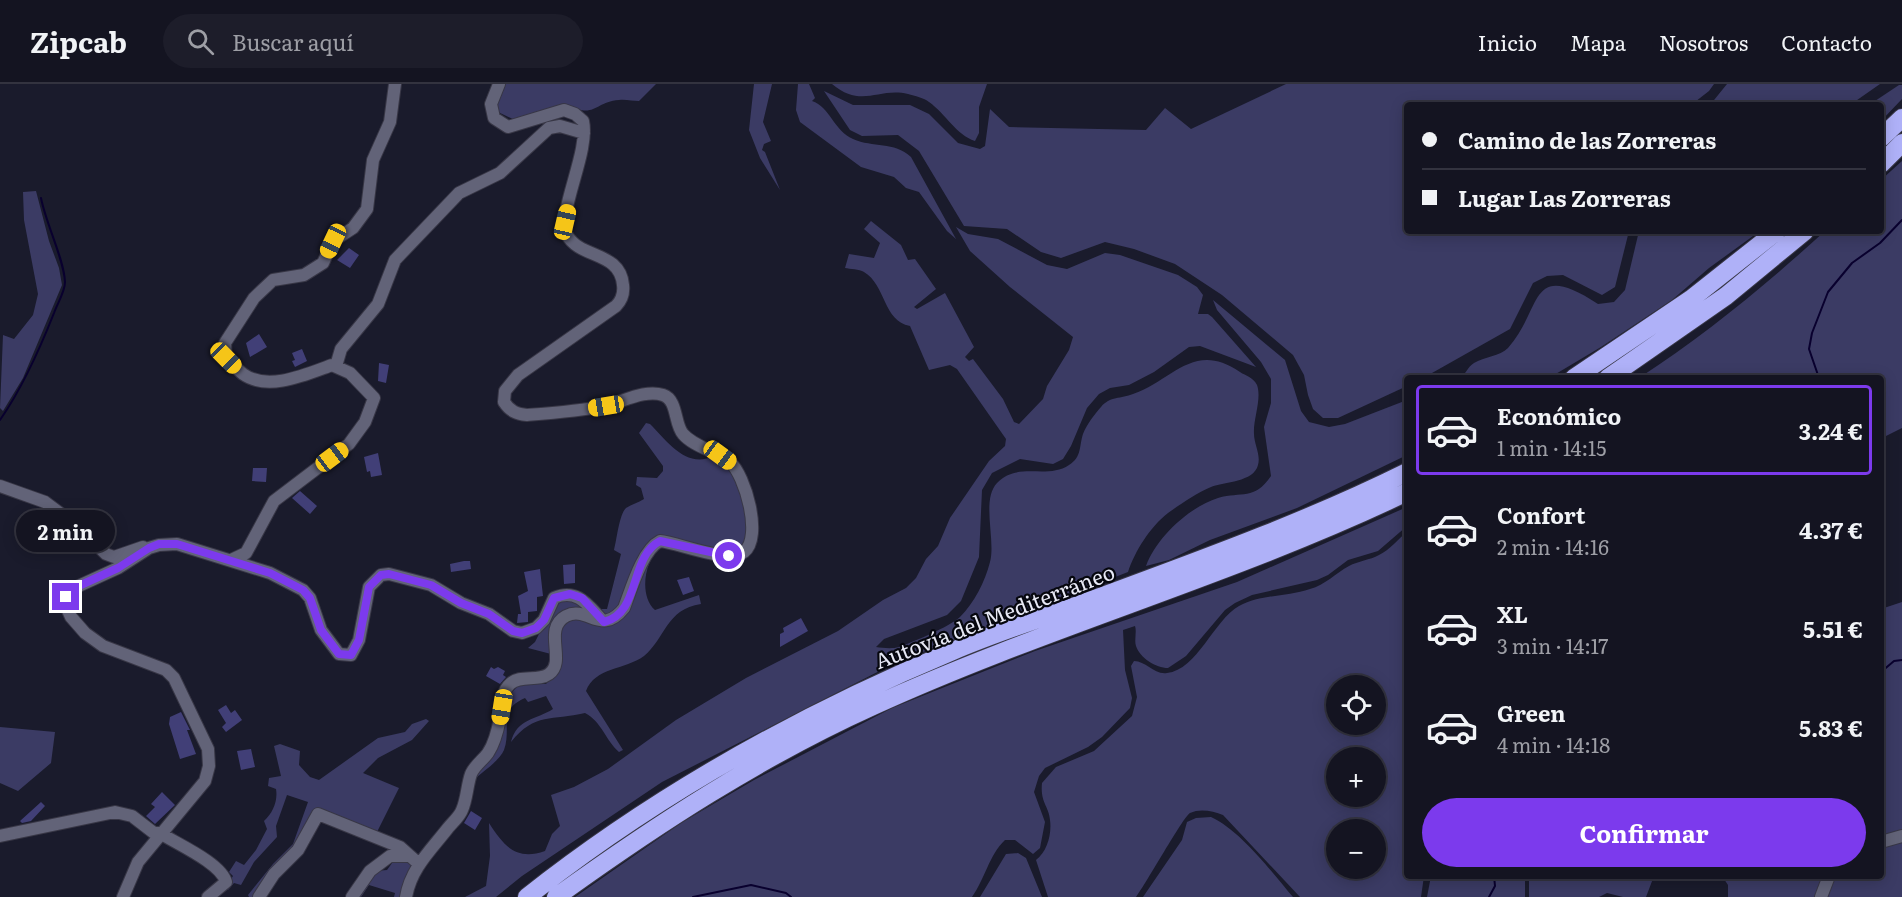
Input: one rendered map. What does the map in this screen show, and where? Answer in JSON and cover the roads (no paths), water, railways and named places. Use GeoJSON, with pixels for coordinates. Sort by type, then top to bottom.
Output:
{"type":"FeatureCollection","features":[{"type":"Feature","properties":{"kind":"highway"},"geometry":{"type":"LineString","coordinates":[[1884,135],[1902,118]]}},
{"type":"Feature","properties":{"kind":"highway"},"geometry":{"type":"LineString","coordinates":[[1884,161],[1902,143]]}},
{"type":"Feature","properties":{"kind":"highway"},"geometry":{"type":"LineString","coordinates":[[1578,375],[1691,300],[1773,234]]}},
{"type":"Feature","properties":{"kind":"highway"},"geometry":{"type":"LineString","coordinates":[[1612,375],[1726,296],[1801,234]]}},
{"type":"Feature","properties":{"kind":"highway","name":"Autovía del Mediterráneo"},"geometry":{"type":"LineString","coordinates":[[527,897],[636,819],[707,773],[864,690],[955,650],[1219,553],[1373,489],[1404,474]]}},
{"type":"Feature","properties":{"kind":"highway","name":"Autovía del Mediterráneo"},"geometry":{"type":"LineString","coordinates":[[556,897],[669,818],[748,770],[871,706],[996,654],[1293,543],[1404,493]]}},
{"type":"Feature","properties":{"kind":"street"},"geometry":{"type":"LineString","coordinates":[[231,560],[246,553],[274,501],[349,444],[365,422],[375,398],[350,373],[332,365],[283,380],[265,382],[244,375],[226,358],[225,343],[254,298],[273,279],[304,274],[323,263],[333,241],[353,228],[367,209],[373,159],[390,122],[395,84]]}},
{"type":"Feature","properties":{"kind":"street"},"geometry":{"type":"LineString","coordinates":[[406,897],[414,860],[462,811],[471,772],[490,751],[500,721],[504,692],[510,683],[551,674],[556,660],[555,632],[558,624],[566,616],[581,615],[604,622],[612,620],[624,608],[646,553],[653,544],[660,541],[669,542],[693,549],[737,555],[745,551],[749,545],[753,530],[748,502],[737,471],[720,455],[684,435],[679,428],[671,400],[665,395],[648,394],[597,407],[527,415],[518,414],[509,409],[504,402],[505,391],[518,375],[592,325],[621,301],[624,288],[622,277],[615,265],[572,242],[566,232],[565,222],[584,133],[583,121],[575,114],[564,110],[508,127],[494,118],[491,104],[499,84]]}},
{"type":"Feature","properties":{"kind":"street"},"geometry":{"type":"LineString","coordinates":[[336,366],[341,349],[378,304],[395,260],[459,193],[501,172],[549,128],[560,126],[584,133]]}},
{"type":"Feature","properties":{"kind":"street"},"geometry":{"type":"LineString","coordinates":[[0,486],[45,502],[81,529],[106,554],[114,556],[145,546],[149,548]]}},
{"type":"Feature","properties":{"kind":"street"},"geometry":{"type":"LineString","coordinates":[[123,897],[138,862],[205,781],[209,766],[208,749],[174,678],[166,670],[103,646],[85,633],[66,606],[66,597],[72,589],[118,568],[149,548],[159,544],[177,544],[270,573],[303,590],[310,598],[321,630],[339,654],[351,655],[359,640],[369,587],[375,579],[389,574],[431,585],[461,603],[489,614],[513,631],[522,633],[536,628],[544,620],[554,598],[561,595],[582,598],[604,622]]}},
{"type":"Feature","properties":{"kind":"street"},"geometry":{"type":"LineString","coordinates":[[0,836],[115,812],[132,816],[154,833],[160,833],[216,867],[224,875],[226,882],[208,897]]}},
{"type":"Feature","properties":{"kind":"street"},"geometry":{"type":"LineString","coordinates":[[259,897],[274,874],[298,850],[318,814],[400,847],[414,860]]}},
{"type":"Feature","properties":{"kind":"street"},"geometry":{"type":"LineString","coordinates":[[1884,841],[1902,836]]}},
{"type":"Feature","properties":{"kind":"street"},"geometry":{"type":"LineString","coordinates":[[352,897],[370,872],[390,856],[414,860]]}},
{"type":"Feature","properties":{"kind":"street"},"geometry":{"type":"LineString","coordinates":[[1821,897],[1828,879]]}},
{"type":"Feature","properties":{"kind":"waterway"},"geometry":{"type":"LineString","coordinates":[[0,420],[30,368],[65,286],[62,263],[41,198]]}},
{"type":"Feature","properties":{"kind":"waterway"},"geometry":{"type":"LineString","coordinates":[[1818,375],[1809,349],[1812,333],[1828,292],[1852,263],[1880,243],[1902,220]]}},
{"type":"Feature","properties":{"kind":"waterway"},"geometry":{"type":"LineString","coordinates":[[1884,669],[1894,661],[1902,660]]}},
{"type":"Feature","properties":{"kind":"waterway"},"geometry":{"type":"LineString","coordinates":[[1489,897],[1495,886],[1494,879]]}},
{"type":"Feature","properties":{"kind":"waterway"},"geometry":{"type":"LineString","coordinates":[[693,897],[751,885],[786,893],[791,897]]}}]}
